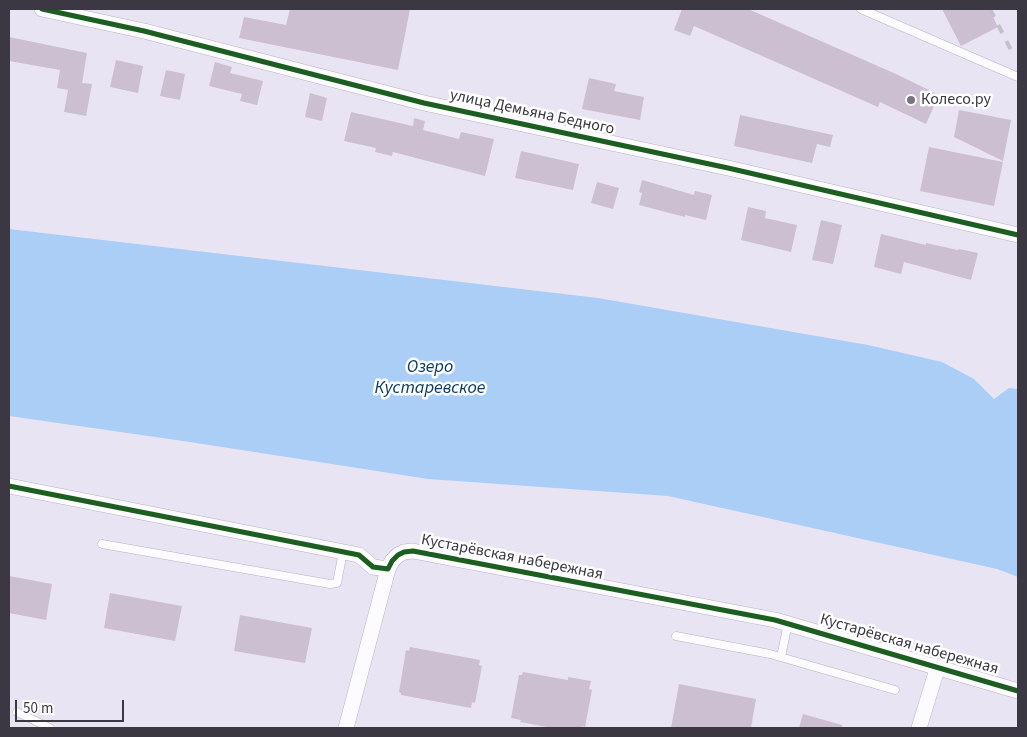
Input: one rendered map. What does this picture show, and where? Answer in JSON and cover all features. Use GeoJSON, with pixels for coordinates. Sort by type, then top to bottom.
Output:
{"type":"FeatureCollection","features":[{"type":"Feature","properties":{"kind":"street","name":"улица Демьяна Бедного"},"geometry":{"type":"LineString","coordinates":[[51,10],[144,31],[424,103],[728,168],[1018,235]]}},
{"type":"Feature","properties":{"kind":"street"},"geometry":{"type":"LineString","coordinates":[[9,486],[358,555],[373,567],[388,569],[346,728]]}},
{"type":"Feature","properties":{"kind":"street","name":"Кустарёвская набережная"},"geometry":{"type":"LineString","coordinates":[[388,569],[392,560],[398,554],[413,551],[788,623],[1018,690]]}},
{"type":"Feature","properties":{"kind":"street"},"geometry":{"type":"LineString","coordinates":[[920,728],[938,666]]}},
{"type":"Feature","properties":{"kind":"lane"},"geometry":{"type":"LineString","coordinates":[[861,9],[1018,77]]}},
{"type":"Feature","properties":{"kind":"lane"},"geometry":{"type":"LineString","coordinates":[[102,544],[330,584],[337,583],[343,552]]}},
{"type":"Feature","properties":{"kind":"lane"},"geometry":{"type":"LineString","coordinates":[[781,657],[788,623]]}},
{"type":"Feature","properties":{"kind":"lane"},"geometry":{"type":"LineString","coordinates":[[676,636],[781,657],[895,690]]}},
{"type":"Feature","properties":{"kind":"lane"},"geometry":{"type":"LineString","coordinates":[[17,712],[50,728]]}},
{"type":"Feature","properties":{"kind":"water","name":"Озеро Кустаревское"},"geometry":{"type":"Polygon","coordinates":[[[9,229],[598,298],[868,345],[942,362],[974,379],[994,399],[1009,388],[1018,389],[1018,577],[997,569],[668,496],[428,479],[9,416],[9,229]]]}},
{"type":"Feature","properties":{"kind":"building"},"geometry":{"type":"Polygon","coordinates":[[[290,9],[410,9],[398,70],[239,38],[244,17],[286,25],[290,9]]]}},
{"type":"Feature","properties":{"kind":"building"},"geometry":{"type":"Polygon","coordinates":[[[682,9],[748,9],[939,95],[926,124],[880,102],[878,107],[694,26],[690,36],[674,30],[682,9]]]}},
{"type":"Feature","properties":{"kind":"building"},"geometry":{"type":"Polygon","coordinates":[[[942,9],[989,9],[998,27],[961,46],[942,9]]]}},
{"type":"Feature","properties":{"kind":"building"},"geometry":{"type":"Polygon","coordinates":[[[9,37],[87,53],[82,83],[92,84],[86,116],[64,112],[68,90],[57,88],[60,70],[9,61],[9,37]]]}},
{"type":"Feature","properties":{"kind":"building"},"geometry":{"type":"Polygon","coordinates":[[[116,60],[143,66],[138,93],[110,87],[116,60]]]}},
{"type":"Feature","properties":{"kind":"building"},"geometry":{"type":"Polygon","coordinates":[[[215,62],[232,67],[230,73],[263,81],[257,105],[240,101],[242,94],[209,86],[215,62]]]}},
{"type":"Feature","properties":{"kind":"building"},"geometry":{"type":"Polygon","coordinates":[[[166,70],[185,74],[180,100],[160,96],[166,70]]]}},
{"type":"Feature","properties":{"kind":"building"},"geometry":{"type":"Polygon","coordinates":[[[589,78],[616,84],[614,91],[644,97],[640,120],[582,109],[589,78]]]}},
{"type":"Feature","properties":{"kind":"building"},"geometry":{"type":"Polygon","coordinates":[[[310,93],[327,98],[322,121],[305,117],[310,93]]]}},
{"type":"Feature","properties":{"kind":"building"},"geometry":{"type":"Polygon","coordinates":[[[959,110],[1011,120],[1003,161],[954,137],[959,110]]]}},
{"type":"Feature","properties":{"kind":"building"},"geometry":{"type":"Polygon","coordinates":[[[351,112],[413,126],[414,118],[425,121],[423,130],[459,139],[461,132],[494,139],[485,176],[393,152],[392,156],[375,152],[376,148],[344,141],[351,112]]]}},
{"type":"Feature","properties":{"kind":"building"},"geometry":{"type":"Polygon","coordinates":[[[740,115],[833,135],[830,147],[817,144],[812,163],[734,146],[740,115]]]}},
{"type":"Feature","properties":{"kind":"building"},"geometry":{"type":"Polygon","coordinates":[[[929,147],[1003,162],[994,206],[920,191],[929,147]]]}},
{"type":"Feature","properties":{"kind":"building"},"geometry":{"type":"Polygon","coordinates":[[[521,151],[579,164],[573,190],[515,178],[521,151]]]}},
{"type":"Feature","properties":{"kind":"building"},"geometry":{"type":"Polygon","coordinates":[[[642,180],[694,195],[695,191],[712,195],[706,220],[685,215],[685,217],[639,205],[642,193],[639,192],[642,180]]]}},
{"type":"Feature","properties":{"kind":"building"},"geometry":{"type":"Polygon","coordinates":[[[597,182],[619,188],[613,209],[591,203],[597,182]]]}},
{"type":"Feature","properties":{"kind":"building"},"geometry":{"type":"Polygon","coordinates":[[[748,207],[766,211],[765,218],[797,225],[791,252],[741,240],[748,207]]]}},
{"type":"Feature","properties":{"kind":"building"},"geometry":{"type":"Polygon","coordinates":[[[821,220],[842,225],[833,264],[812,260],[821,220]]]}},
{"type":"Feature","properties":{"kind":"building"},"geometry":{"type":"Polygon","coordinates":[[[881,234],[926,245],[926,243],[978,253],[971,280],[904,262],[901,274],[874,267],[881,234]]]}},
{"type":"Feature","properties":{"kind":"building"},"geometry":{"type":"Polygon","coordinates":[[[9,576],[52,584],[46,620],[9,613],[9,576]]]}},
{"type":"Feature","properties":{"kind":"building"},"geometry":{"type":"Polygon","coordinates":[[[110,593],[182,606],[175,641],[104,628],[110,593]]]}},
{"type":"Feature","properties":{"kind":"building"},"geometry":{"type":"Polygon","coordinates":[[[240,615],[312,628],[305,663],[234,651],[240,615]]]}},
{"type":"Feature","properties":{"kind":"building"},"geometry":{"type":"Polygon","coordinates":[[[410,647],[480,660],[479,665],[482,666],[475,703],[472,702],[471,708],[401,695],[399,692],[406,650],[409,651],[410,647]]]}},
{"type":"Feature","properties":{"kind":"building"},"geometry":{"type":"Polygon","coordinates":[[[523,672],[568,680],[568,677],[591,681],[589,689],[592,690],[585,727],[552,728],[520,722],[521,720],[511,718],[519,675],[522,675],[523,672]]]}},
{"type":"Feature","properties":{"kind":"building"},"geometry":{"type":"Polygon","coordinates":[[[679,684],[756,699],[751,728],[671,728],[679,684]]]}},
{"type":"Feature","properties":{"kind":"building"},"geometry":{"type":"Polygon","coordinates":[[[803,714],[842,725],[842,728],[799,728],[803,714]]]}},
{"type":"Feature","properties":{"kind":"railway"},"geometry":{"type":"LineString","coordinates":[[990,9],[1011,50]]}},
{"type":"Feature","properties":{"kind":"cycle path"},"geometry":{"type":"LineString","coordinates":[[42,9],[144,31],[424,103],[728,168],[1018,235]]}},
{"type":"Feature","properties":{"kind":"cycle path"},"geometry":{"type":"LineString","coordinates":[[9,486],[359,555],[373,567],[388,569],[398,555],[413,551],[775,620],[1018,691]]}},
{"type":"Feature","properties":{"kind":"place","name":"Колесо.ру"},"geometry":{"type":"Point","coordinates":[911,100]}}]}
